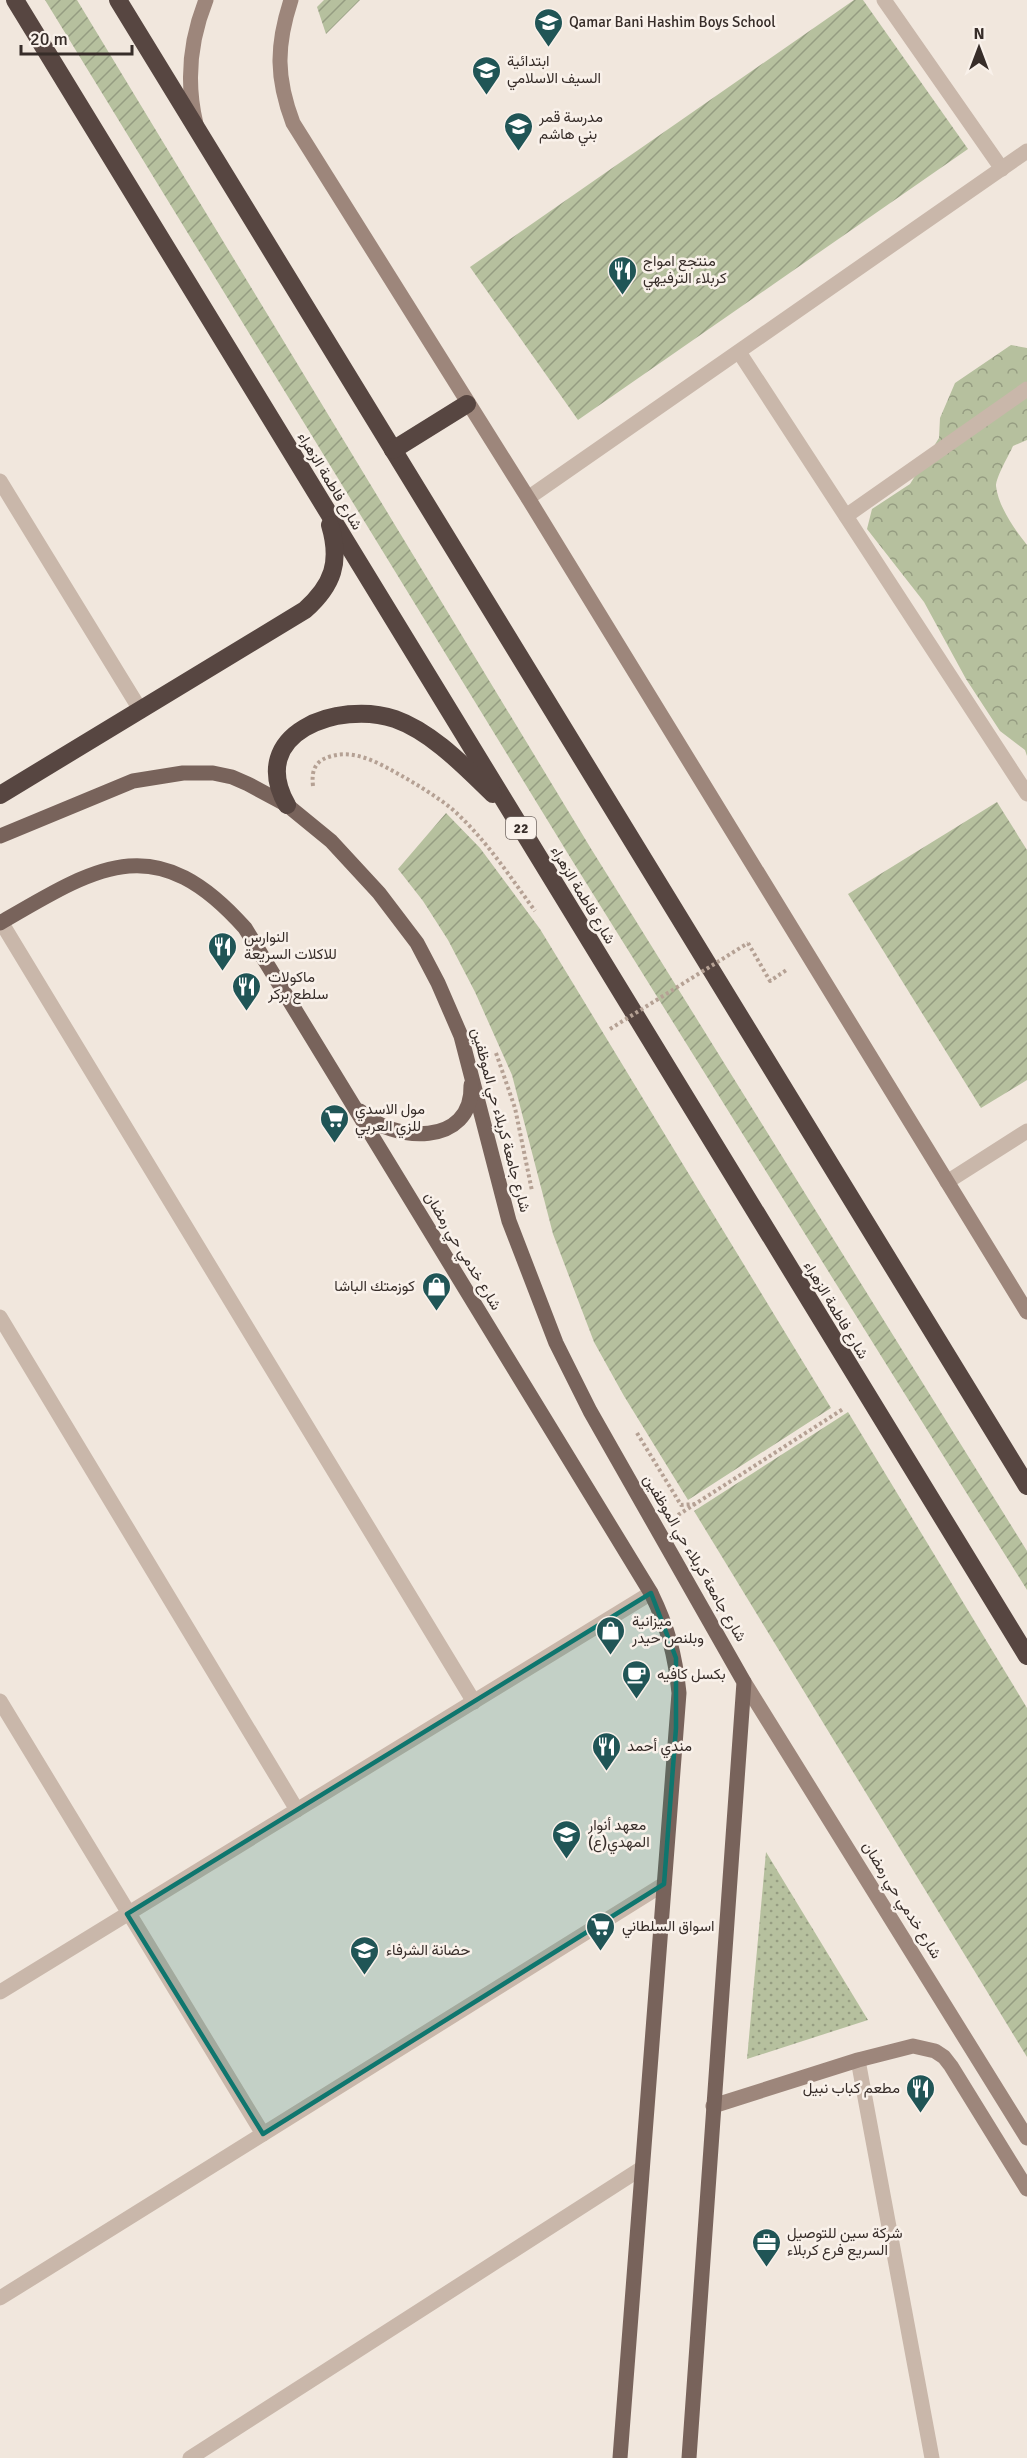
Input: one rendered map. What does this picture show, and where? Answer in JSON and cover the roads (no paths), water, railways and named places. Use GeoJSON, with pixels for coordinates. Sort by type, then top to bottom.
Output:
{"type":"FeatureCollection","features":[{"type":"Feature","properties":{"kind":"highway","name":"شارع فاطمة الزهراء"},"geometry":{"type":"LineString","coordinates":[[15,0],[1027,1656]]}},
{"type":"Feature","properties":{"kind":"highway"},"geometry":{"type":"LineString","coordinates":[[118,0],[1027,1486]]}},
{"type":"Feature","properties":{"kind":"highway"},"geometry":{"type":"LineString","coordinates":[[393,450],[467,404]]}},
{"type":"Feature","properties":{"kind":"highway"},"geometry":{"type":"LineString","coordinates":[[0,795],[305,610],[322,595],[333,573],[335,550],[331,527],[316,493]]}},
{"type":"Feature","properties":{"kind":"highway"},"geometry":{"type":"LineString","coordinates":[[287,805],[279,788],[278,770],[282,751],[289,740],[310,724],[331,716],[354,712],[387,717],[409,726],[445,752],[509,809]]}},
{"type":"Feature","properties":{"kind":"main road"},"geometry":{"type":"LineString","coordinates":[[198,130],[191,94],[191,58],[198,23],[206,0]]}},
{"type":"Feature","properties":{"kind":"main road"},"geometry":{"type":"LineString","coordinates":[[291,0],[279,49],[279,74],[284,99],[293,123],[528,498],[1027,1312]]}},
{"type":"Feature","properties":{"kind":"main road","name":"شارع جامعة كربلاء حي الموظفين"},"geometry":{"type":"LineString","coordinates":[[0,836],[133,781],[183,773],[213,773],[232,777],[287,805],[331,841],[398,914],[417,943],[438,983],[466,1049],[509,1221],[556,1343],[590,1411],[744,1682]]}},
{"type":"Feature","properties":{"kind":"main road","name":"شارع خدمي حي رمضان"},"geometry":{"type":"LineString","coordinates":[[1,923],[89,875],[116,867],[137,865],[152,866],[190,880],[223,904],[245,928],[651,1593],[666,1624],[673,1647],[679,1693],[620,2458]]}},
{"type":"Feature","properties":{"kind":"main road"},"geometry":{"type":"LineString","coordinates":[[353,1105],[366,1117],[397,1130],[433,1133],[447,1128],[459,1121],[470,1099],[470,1075],[466,1049]]}},
{"type":"Feature","properties":{"kind":"main road"},"geometry":{"type":"LineString","coordinates":[[689,2458],[744,1682]]}},
{"type":"Feature","properties":{"kind":"main road","name":"شارع خدمي حي رمضان"},"geometry":{"type":"LineString","coordinates":[[744,1682],[1027,2138]]}},
{"type":"Feature","properties":{"kind":"main road"},"geometry":{"type":"LineString","coordinates":[[713,2106],[858,2060],[913,2046],[924,2047],[944,2057],[1027,2189]]}},
{"type":"Feature","properties":{"kind":"street"},"geometry":{"type":"LineString","coordinates":[[884,0],[1002,169]]}},
{"type":"Feature","properties":{"kind":"street"},"geometry":{"type":"LineString","coordinates":[[528,498],[1027,151]]}},
{"type":"Feature","properties":{"kind":"street"},"geometry":{"type":"LineString","coordinates":[[739,352],[1027,794]]}},
{"type":"Feature","properties":{"kind":"street"},"geometry":{"type":"LineString","coordinates":[[846,516],[1027,389]]}},
{"type":"Feature","properties":{"kind":"street"},"geometry":{"type":"LineString","coordinates":[[0,481],[141,711]]}},
{"type":"Feature","properties":{"kind":"street"},"geometry":{"type":"LineString","coordinates":[[1,923],[474,1702]]}},
{"type":"Feature","properties":{"kind":"street"},"geometry":{"type":"LineString","coordinates":[[947,1182],[1027,1131]]}},
{"type":"Feature","properties":{"kind":"street"},"geometry":{"type":"LineString","coordinates":[[0,1317],[297,1810]]}},
{"type":"Feature","properties":{"kind":"street"},"geometry":{"type":"LineString","coordinates":[[0,1992],[651,1593]]}},
{"type":"Feature","properties":{"kind":"street"},"geometry":{"type":"LineString","coordinates":[[0,1701],[262,2134]]}},
{"type":"Feature","properties":{"kind":"street"},"geometry":{"type":"LineString","coordinates":[[0,2298],[664,1884]]}},
{"type":"Feature","properties":{"kind":"street"},"geometry":{"type":"LineString","coordinates":[[858,2060],[932,2458]]}},
{"type":"Feature","properties":{"kind":"street"},"geometry":{"type":"LineString","coordinates":[[190,2458],[642,2168]]}},
{"type":"Feature","properties":{"kind":"place","name":"Qamar Bani Hashim Boys School"},"geometry":{"type":"Point","coordinates":[548,48]}},
{"type":"Feature","properties":{"kind":"place","name":"ابتدائية السيف الاسلامي"},"geometry":{"type":"Point","coordinates":[486,96]}},
{"type":"Feature","properties":{"kind":"place","name":"مدرسة قمر بني هاشم"},"geometry":{"type":"Point","coordinates":[518,152]}},
{"type":"Feature","properties":{"kind":"place","name":"منتجع امواج كربلاء الترفيهي"},"geometry":{"type":"Point","coordinates":[622,296]}},
{"type":"Feature","properties":{"kind":"place","name":"النوارس للاكلات السريعة"},"geometry":{"type":"Point","coordinates":[223,972]}},
{"type":"Feature","properties":{"kind":"place","name":"ماكولات سلطع بركر"},"geometry":{"type":"Point","coordinates":[247,1012]}},
{"type":"Feature","properties":{"kind":"place","name":"مول الاسدي للزي العربي"},"geometry":{"type":"Point","coordinates":[334,1144]}},
{"type":"Feature","properties":{"kind":"place","name":"كوزمتك الباشا"},"geometry":{"type":"Point","coordinates":[436,1312]}},
{"type":"Feature","properties":{"kind":"place","name":"ميزانية وبلنص حيدر"},"geometry":{"type":"Point","coordinates":[611,1656]}},
{"type":"Feature","properties":{"kind":"place","name":"بكسل كافيه"},"geometry":{"type":"Point","coordinates":[636,1700]}},
{"type":"Feature","properties":{"kind":"place","name":"مندي أحمد"},"geometry":{"type":"Point","coordinates":[606,1772]}},
{"type":"Feature","properties":{"kind":"place","name":"معهد أنوار المهدي(ع)"},"geometry":{"type":"Point","coordinates":[567,1860]}},
{"type":"Feature","properties":{"kind":"place","name":"اسواق السلطاني"},"geometry":{"type":"Point","coordinates":[601,1952]}},
{"type":"Feature","properties":{"kind":"place","name":"حضانة الشرفاء"},"geometry":{"type":"Point","coordinates":[365,1976]}},
{"type":"Feature","properties":{"kind":"place","name":"مطعم كباب نبيل"},"geometry":{"type":"Point","coordinates":[921,2114]}},
{"type":"Feature","properties":{"kind":"place","name":"شركة سين للتوصيل السريع فرع كربلاء"},"geometry":{"type":"Point","coordinates":[766,2268]}}]}
